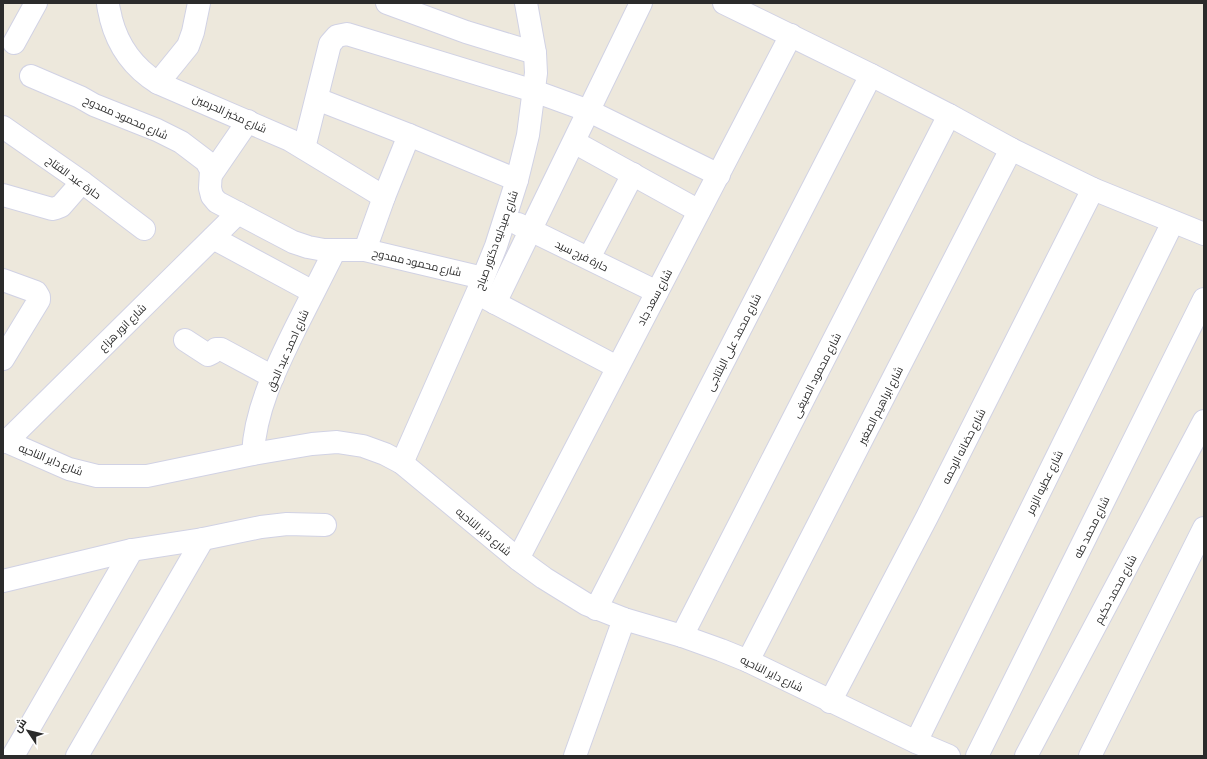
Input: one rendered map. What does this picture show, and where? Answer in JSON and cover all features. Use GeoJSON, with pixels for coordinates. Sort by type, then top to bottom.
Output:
{"type":"FeatureCollection","features":[{"type":"Feature","properties":{"kind":"street"},"geometry":{"type":"LineString","coordinates":[[14,43],[35,3]]}},
{"type":"Feature","properties":{"kind":"street","name":"شارع مخبز الحرمين"},"geometry":{"type":"LineString","coordinates":[[108,3],[114,32],[127,56],[145,75],[158,83],[290,140],[384,197]]}},
{"type":"Feature","properties":{"kind":"street"},"geometry":{"type":"LineString","coordinates":[[158,83],[188,46],[194,32],[199,3]]}},
{"type":"Feature","properties":{"kind":"street"},"geometry":{"type":"LineString","coordinates":[[387,3],[466,32],[535,53]]}},
{"type":"Feature","properties":{"kind":"street","name":"شارع صيدليه دكتور صباح"},"geometry":{"type":"LineString","coordinates":[[402,463],[485,292],[518,180],[528,135],[536,73],[535,53],[526,3]]}},
{"type":"Feature","properties":{"kind":"street"},"geometry":{"type":"LineString","coordinates":[[485,292],[531,230],[641,3]]}},
{"type":"Feature","properties":{"kind":"street"},"geometry":{"type":"LineString","coordinates":[[724,3],[871,75],[1011,149],[1093,188],[1204,234]]}},
{"type":"Feature","properties":{"kind":"street"},"geometry":{"type":"LineString","coordinates":[[304,148],[330,44],[337,36],[347,34],[534,91],[589,111],[719,175]]}},
{"type":"Feature","properties":{"kind":"street","name":"شارع سعد جاد"},"geometry":{"type":"LineString","coordinates":[[518,559],[791,35]]}},
{"type":"Feature","properties":{"kind":"street","name":"شارع محمد على البلتاجى"},"geometry":{"type":"LineString","coordinates":[[596,609],[871,75]]}},
{"type":"Feature","properties":{"kind":"street","name":"شارع محمود ممدوح"},"geometry":{"type":"LineString","coordinates":[[31,76],[80,97],[94,105],[149,126],[173,138],[206,161],[211,170],[210,188],[212,196],[217,202],[293,242],[324,250],[365,250],[485,292],[618,368]]}},
{"type":"Feature","properties":{"kind":"street"},"geometry":{"type":"LineString","coordinates":[[317,99],[518,180]]}},
{"type":"Feature","properties":{"kind":"street","name":"شارع محمود الصيغى"},"geometry":{"type":"LineString","coordinates":[[682,636],[949,115]]}},
{"type":"Feature","properties":{"kind":"street"},"geometry":{"type":"LineString","coordinates":[[211,175],[248,121]]}},
{"type":"Feature","properties":{"kind":"street","name":"حارة عبد الفتاح"},"geometry":{"type":"LineString","coordinates":[[3,127],[82,182],[144,229]]}},
{"type":"Feature","properties":{"kind":"street"},"geometry":{"type":"LineString","coordinates":[[365,250],[409,135]]}},
{"type":"Feature","properties":{"kind":"street"},"geometry":{"type":"LineString","coordinates":[[574,142],[699,211]]}},
{"type":"Feature","properties":{"kind":"street","name":"شارع ابراهيم الصغير"},"geometry":{"type":"LineString","coordinates":[[748,661],[1011,149]]}},
{"type":"Feature","properties":{"kind":"street"},"geometry":{"type":"LineString","coordinates":[[589,258],[632,174]]}},
{"type":"Feature","properties":{"kind":"street"},"geometry":{"type":"LineString","coordinates":[[3,195],[56,208],[64,203],[82,182]]}},
{"type":"Feature","properties":{"kind":"street","name":"شارع حضانه الرحمه"},"geometry":{"type":"LineString","coordinates":[[830,702],[927,517],[1093,188]]}},
{"type":"Feature","properties":{"kind":"street","name":"شارع انور هزاع"},"geometry":{"type":"LineString","coordinates":[[5,441],[238,213]]}},
{"type":"Feature","properties":{"kind":"street","name":"حارة فرج سيد"},"geometry":{"type":"LineString","coordinates":[[506,218],[657,292]]}},
{"type":"Feature","properties":{"kind":"street","name":"شارع عطيه الزمر"},"geometry":{"type":"LineString","coordinates":[[916,742],[1173,222]]}},
{"type":"Feature","properties":{"kind":"street"},"geometry":{"type":"LineString","coordinates":[[213,238],[313,292]]}},
{"type":"Feature","properties":{"kind":"street","name":"شارع احمد عبد الحق"},"geometry":{"type":"LineString","coordinates":[[253,454],[253,442],[256,427],[273,377],[313,292],[335,250]]}},
{"type":"Feature","properties":{"kind":"street"},"geometry":{"type":"LineString","coordinates":[[3,280],[33,290],[39,297],[39,300],[3,359]]}},
{"type":"Feature","properties":{"kind":"street","name":"شارع محمد طه"},"geometry":{"type":"LineString","coordinates":[[978,756],[1204,299]]}},
{"type":"Feature","properties":{"kind":"street"},"geometry":{"type":"LineString","coordinates":[[185,340],[208,355],[216,349],[221,349],[273,377]]}},
{"type":"Feature","properties":{"kind":"street","name":"شارع محمد حكيم"},"geometry":{"type":"LineString","coordinates":[[1026,756],[1204,421]]}},
{"type":"Feature","properties":{"kind":"street","name":"شارع داير الناحيه"},"geometry":{"type":"LineString","coordinates":[[5,441],[69,469],[97,476],[148,476],[253,454],[312,444],[337,442],[363,446],[402,463],[518,559],[570,595],[596,609],[682,636],[748,661],[830,702],[949,756]]}},
{"type":"Feature","properties":{"kind":"street"},"geometry":{"type":"LineString","coordinates":[[5,584],[132,550],[203,539],[261,527],[287,524],[325,525]]}},
{"type":"Feature","properties":{"kind":"street"},"geometry":{"type":"LineString","coordinates":[[1090,756],[1204,528]]}},
{"type":"Feature","properties":{"kind":"street"},"geometry":{"type":"LineString","coordinates":[[78,756],[203,539]]}},
{"type":"Feature","properties":{"kind":"street"},"geometry":{"type":"LineString","coordinates":[[13,756],[132,550]]}},
{"type":"Feature","properties":{"kind":"street"},"geometry":{"type":"LineString","coordinates":[[575,756],[624,619]]}}]}
